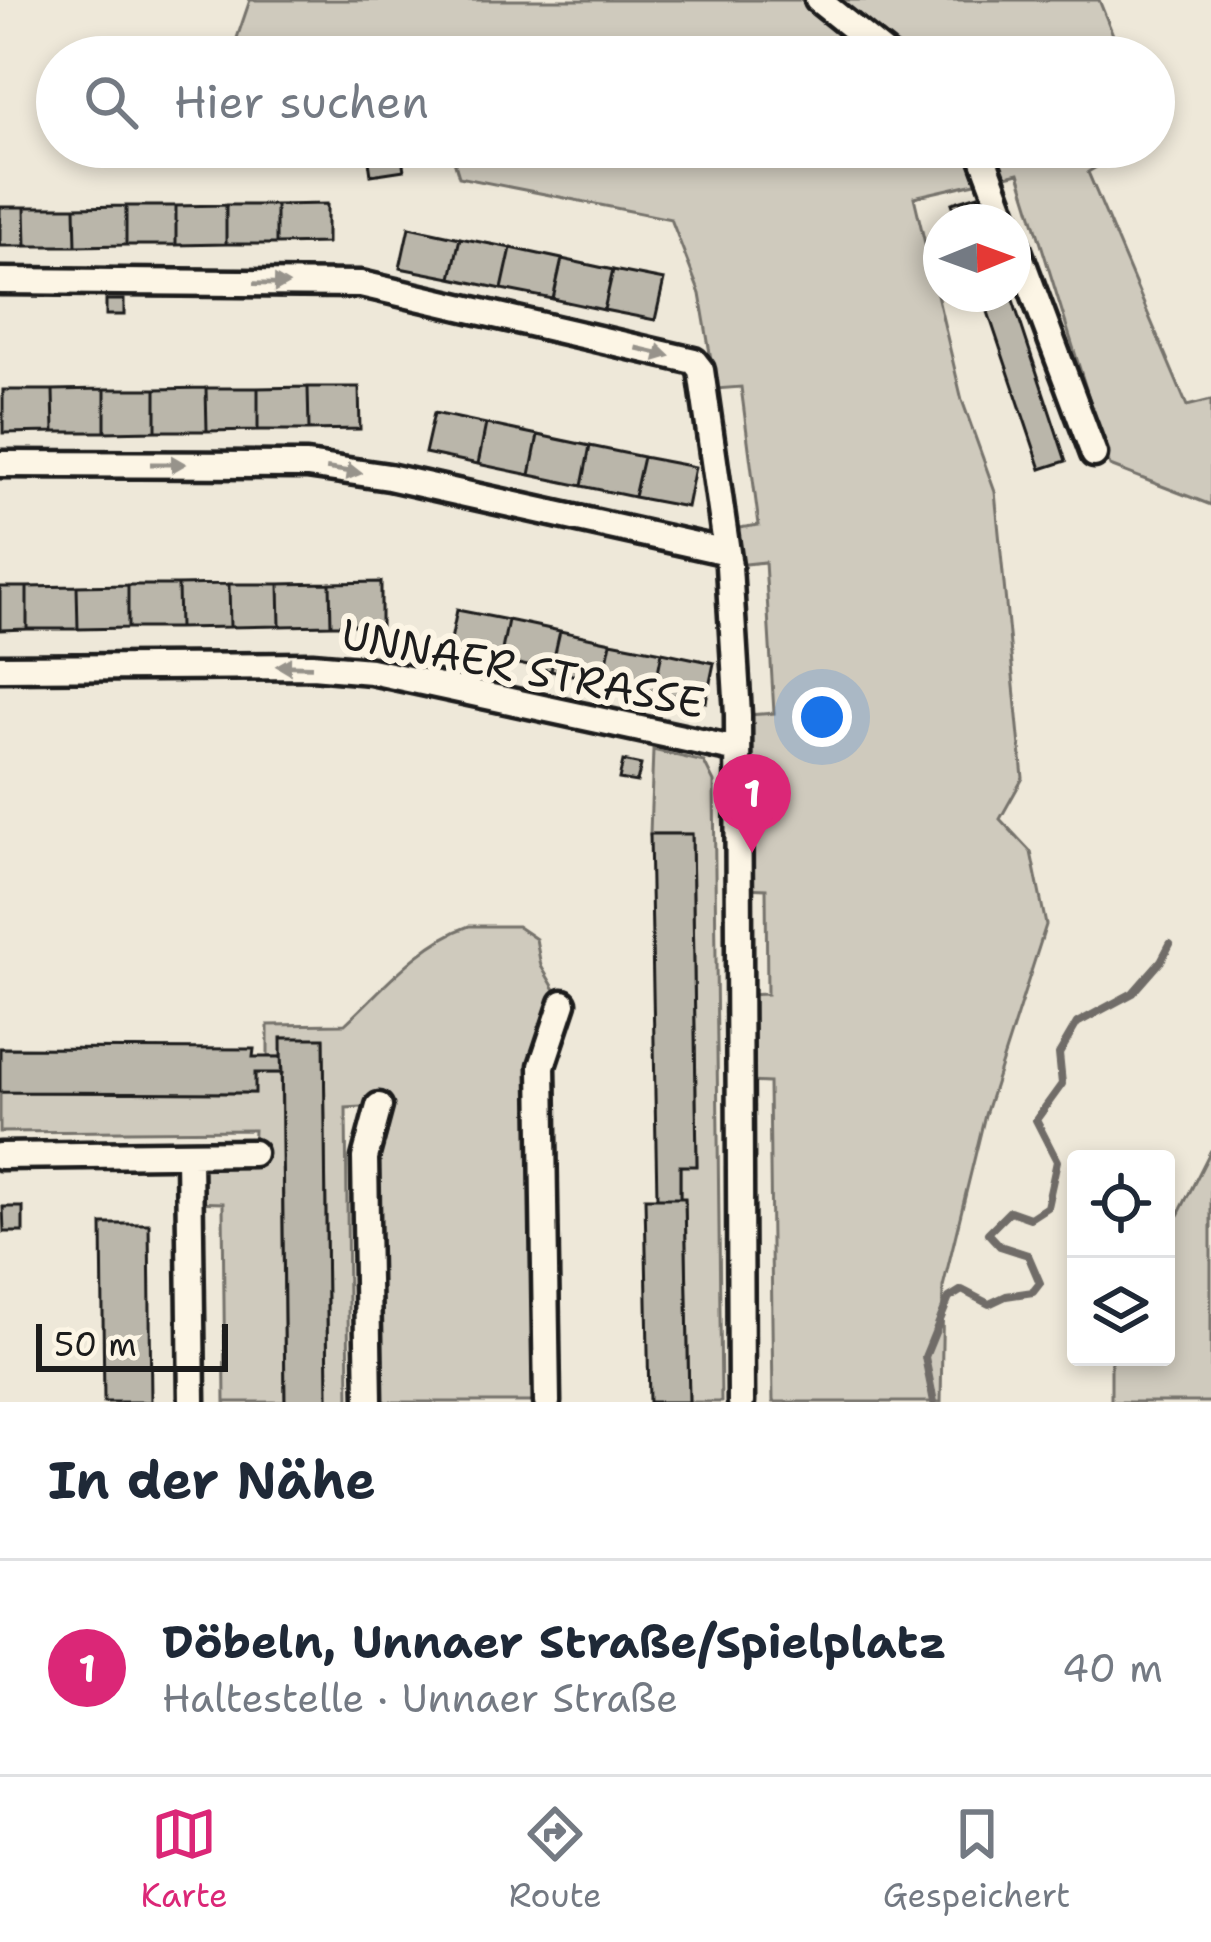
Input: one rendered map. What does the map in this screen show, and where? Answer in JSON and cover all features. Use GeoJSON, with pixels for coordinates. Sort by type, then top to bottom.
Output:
{"type":"FeatureCollection","features":[{"type":"Feature","properties":{"kind":"street"},"geometry":{"type":"LineString","coordinates":[[818,0],[863,36]]}},
{"type":"Feature","properties":{"kind":"street"},"geometry":{"type":"LineString","coordinates":[[988,168],[1001,204]]}},
{"type":"Feature","properties":{"kind":"street"},"geometry":{"type":"LineString","coordinates":[[0,281],[361,284],[694,361],[706,384],[727,552],[738,750]]}},
{"type":"Feature","properties":{"kind":"street"},"geometry":{"type":"LineString","coordinates":[[1031,285],[1094,454]]}},
{"type":"Feature","properties":{"kind":"street"},"geometry":{"type":"LineString","coordinates":[[0,464],[307,465],[389,477],[727,552]]}},
{"type":"Feature","properties":{"kind":"street","name":"UNNAER STRASSE"},"geometry":{"type":"LineString","coordinates":[[0,668],[312,666],[370,671],[738,750],[741,1402]]}},
{"type":"Feature","properties":{"kind":"street"},"geometry":{"type":"LineString","coordinates":[[547,1402],[542,1066],[563,1003]]}},
{"type":"Feature","properties":{"kind":"street"},"geometry":{"type":"LineString","coordinates":[[369,1402],[364,1158],[380,1106]]}},
{"type":"Feature","properties":{"kind":"street"},"geometry":{"type":"LineString","coordinates":[[0,1156],[254,1153]]}},
{"type":"Feature","properties":{"kind":"street"},"geometry":{"type":"LineString","coordinates":[[189,1154],[192,1402]]}},
{"type":"Feature","properties":{"kind":"shaded area"},"geometry":{"type":"Polygon","coordinates":[[[250,0],[1099,0],[1114,36],[238,36],[250,0]]]}},
{"type":"Feature","properties":{"kind":"shaded area"},"geometry":{"type":"Polygon","coordinates":[[[456,168],[1095,168],[1088,172],[1187,406],[1211,400],[1211,505],[1110,466],[1019,173],[914,197],[923,235],[923,312],[941,312],[962,400],[995,492],[1023,778],[1000,819],[1031,852],[1046,925],[985,1115],[943,1287],[941,1402],[773,1402],[769,1083],[747,1082],[746,995],[767,994],[766,889],[745,888],[748,715],[774,713],[765,562],[736,565],[732,529],[759,525],[741,387],[716,389],[700,294],[671,219],[459,177],[456,168]]]}},
{"type":"Feature","properties":{"kind":"shaded area"},"geometry":{"type":"Polygon","coordinates":[[[653,750],[704,762],[714,782],[721,1402],[689,1402],[685,1199],[680,1198],[680,1166],[697,1165],[692,834],[650,834],[653,750]]]}},
{"type":"Feature","properties":{"kind":"shaded area"},"geometry":{"type":"Polygon","coordinates":[[[469,926],[517,926],[536,939],[541,966],[563,1003],[542,1066],[547,1402],[369,1402],[378,1106],[346,1108],[349,1402],[328,1402],[324,1039],[282,1038],[281,1057],[268,1057],[268,1025],[345,1024],[418,956],[469,926]]]}},
{"type":"Feature","properties":{"kind":"shaded area"},"geometry":{"type":"Polygon","coordinates":[[[255,1073],[281,1073],[285,1402],[225,1402],[223,1203],[190,1202],[189,1154],[253,1153],[254,1130],[0,1132],[0,1092],[254,1093],[255,1073]]]}},
{"type":"Feature","properties":{"kind":"shaded area"},"geometry":{"type":"Polygon","coordinates":[[[1211,1150],[1211,1402],[1111,1402],[1111,1366],[1175,1366],[1175,1221],[1211,1150]]]}},
{"type":"Feature","properties":{"kind":"building"},"geometry":{"type":"Polygon","coordinates":[[[370,168],[404,168],[404,170],[371,175],[370,168]]]}},
{"type":"Feature","properties":{"kind":"building"},"geometry":{"type":"Polygon","coordinates":[[[978,195],[981,204],[952,204],[978,195]]]}},
{"type":"Feature","properties":{"kind":"building"},"geometry":{"type":"Polygon","coordinates":[[[327,204],[327,243],[276,244],[276,205],[327,204]]]}},
{"type":"Feature","properties":{"kind":"building"},"geometry":{"type":"Polygon","coordinates":[[[226,205],[276,205],[276,244],[226,244],[226,205]]]}},
{"type":"Feature","properties":{"kind":"building"},"geometry":{"type":"Polygon","coordinates":[[[226,205],[226,244],[176,245],[176,206],[226,205]]]}},
{"type":"Feature","properties":{"kind":"building"},"geometry":{"type":"Polygon","coordinates":[[[126,206],[176,206],[176,245],[126,245],[126,206]]]}},
{"type":"Feature","properties":{"kind":"building"},"geometry":{"type":"Polygon","coordinates":[[[126,206],[126,245],[76,246],[75,207],[126,206]]]}},
{"type":"Feature","properties":{"kind":"building"},"geometry":{"type":"Polygon","coordinates":[[[0,207],[25,207],[26,246],[0,246],[0,207]]]}},
{"type":"Feature","properties":{"kind":"building"},"geometry":{"type":"Polygon","coordinates":[[[25,207],[75,207],[76,246],[26,246],[25,207]]]}},
{"type":"Feature","properties":{"kind":"building"},"geometry":{"type":"Polygon","coordinates":[[[409,227],[460,238],[451,278],[400,268],[409,227]]]}},
{"type":"Feature","properties":{"kind":"building"},"geometry":{"type":"Polygon","coordinates":[[[460,238],[511,248],[502,289],[451,278],[460,238]]]}},
{"type":"Feature","properties":{"kind":"building"},"geometry":{"type":"Polygon","coordinates":[[[511,248],[562,259],[553,299],[502,289],[511,248]]]}},
{"type":"Feature","properties":{"kind":"building"},"geometry":{"type":"Polygon","coordinates":[[[562,259],[613,270],[604,310],[553,299],[562,259]]]}},
{"type":"Feature","properties":{"kind":"building"},"geometry":{"type":"Polygon","coordinates":[[[613,270],[664,280],[655,320],[604,310],[613,270]]]}},
{"type":"Feature","properties":{"kind":"building"},"geometry":{"type":"Polygon","coordinates":[[[106,300],[124,300],[124,315],[106,315],[106,300]]]}},
{"type":"Feature","properties":{"kind":"building"},"geometry":{"type":"Polygon","coordinates":[[[988,312],[1017,312],[1066,461],[1041,469],[988,312]]]}},
{"type":"Feature","properties":{"kind":"building"},"geometry":{"type":"Polygon","coordinates":[[[308,387],[359,387],[360,429],[309,430],[308,387]]]}},
{"type":"Feature","properties":{"kind":"building"},"geometry":{"type":"Polygon","coordinates":[[[308,387],[309,430],[258,430],[258,388],[308,387]]]}},
{"type":"Feature","properties":{"kind":"building"},"geometry":{"type":"Polygon","coordinates":[[[206,388],[207,431],[156,431],[156,389],[206,388]]]}},
{"type":"Feature","properties":{"kind":"building"},"geometry":{"type":"Polygon","coordinates":[[[206,388],[258,388],[258,430],[207,431],[206,388]]]}},
{"type":"Feature","properties":{"kind":"building"},"geometry":{"type":"Polygon","coordinates":[[[105,389],[105,432],[54,432],[53,390],[105,389]]]}},
{"type":"Feature","properties":{"kind":"building"},"geometry":{"type":"Polygon","coordinates":[[[105,389],[156,389],[156,431],[105,432],[105,389]]]}},
{"type":"Feature","properties":{"kind":"building"},"geometry":{"type":"Polygon","coordinates":[[[3,390],[53,390],[54,432],[3,433],[3,390]]]}},
{"type":"Feature","properties":{"kind":"building"},"geometry":{"type":"Polygon","coordinates":[[[434,413],[486,424],[478,464],[425,453],[434,413]]]}},
{"type":"Feature","properties":{"kind":"building"},"geometry":{"type":"Polygon","coordinates":[[[486,424],[538,435],[530,475],[478,464],[486,424]]]}},
{"type":"Feature","properties":{"kind":"building"},"geometry":{"type":"Polygon","coordinates":[[[538,435],[590,446],[582,486],[530,475],[538,435]]]}},
{"type":"Feature","properties":{"kind":"building"},"geometry":{"type":"Polygon","coordinates":[[[590,446],[643,457],[634,497],[582,486],[590,446]]]}},
{"type":"Feature","properties":{"kind":"building"},"geometry":{"type":"Polygon","coordinates":[[[643,457],[695,467],[687,507],[634,497],[643,457]]]}},
{"type":"Feature","properties":{"kind":"building"},"geometry":{"type":"Polygon","coordinates":[[[381,582],[381,625],[331,625],[330,583],[381,582]]]}},
{"type":"Feature","properties":{"kind":"building"},"geometry":{"type":"Polygon","coordinates":[[[330,583],[331,625],[280,626],[279,584],[330,583]]]}},
{"type":"Feature","properties":{"kind":"building"},"geometry":{"type":"Polygon","coordinates":[[[229,584],[230,627],[179,628],[178,585],[229,584]]]}},
{"type":"Feature","properties":{"kind":"building"},"geometry":{"type":"Polygon","coordinates":[[[229,584],[279,584],[280,626],[230,627],[229,584]]]}},
{"type":"Feature","properties":{"kind":"building"},"geometry":{"type":"Polygon","coordinates":[[[128,585],[178,585],[179,628],[128,628],[128,585]]]}},
{"type":"Feature","properties":{"kind":"building"},"geometry":{"type":"Polygon","coordinates":[[[128,585],[128,628],[78,629],[77,586],[128,585]]]}},
{"type":"Feature","properties":{"kind":"building"},"geometry":{"type":"Polygon","coordinates":[[[77,586],[78,629],[27,629],[27,587],[77,586]]]}},
{"type":"Feature","properties":{"kind":"building"},"geometry":{"type":"Polygon","coordinates":[[[0,587],[27,587],[27,629],[0,630],[0,587]]]}},
{"type":"Feature","properties":{"kind":"building"},"geometry":{"type":"Polygon","coordinates":[[[457,610],[508,620],[500,660],[449,650],[457,610]]]}},
{"type":"Feature","properties":{"kind":"building"},"geometry":{"type":"Polygon","coordinates":[[[508,620],[560,631],[551,671],[500,660],[508,620]]]}},
{"type":"Feature","properties":{"kind":"building"},"geometry":{"type":"Polygon","coordinates":[[[560,631],[611,642],[603,681],[551,671],[560,631]]]}},
{"type":"Feature","properties":{"kind":"building"},"geometry":{"type":"Polygon","coordinates":[[[611,642],[662,652],[654,692],[603,681],[611,642]]]}},
{"type":"Feature","properties":{"kind":"building"},"geometry":{"type":"Polygon","coordinates":[[[662,652],[714,663],[706,702],[654,692],[662,652]]]}},
{"type":"Feature","properties":{"kind":"building"},"geometry":{"type":"Polygon","coordinates":[[[623,761],[641,765],[637,782],[619,779],[623,761]]]}},
{"type":"Feature","properties":{"kind":"building"},"geometry":{"type":"Polygon","coordinates":[[[650,834],[692,834],[697,1166],[680,1166],[680,1198],[657,1198],[650,834]]]}},
{"type":"Feature","properties":{"kind":"building"},"geometry":{"type":"Polygon","coordinates":[[[281,1038],[324,1038],[328,1402],[285,1402],[281,1038]]]}},
{"type":"Feature","properties":{"kind":"building"},"geometry":{"type":"Polygon","coordinates":[[[0,1048],[254,1049],[253,1057],[281,1057],[282,1073],[255,1073],[255,1093],[0,1092],[0,1048]]]}},
{"type":"Feature","properties":{"kind":"building"},"geometry":{"type":"Polygon","coordinates":[[[645,1198],[685,1198],[689,1402],[649,1402],[645,1198]]]}},
{"type":"Feature","properties":{"kind":"building"},"geometry":{"type":"Polygon","coordinates":[[[3,1207],[23,1207],[23,1232],[4,1232],[3,1207]]]}},
{"type":"Feature","properties":{"kind":"building"},"geometry":{"type":"Polygon","coordinates":[[[102,1224],[149,1224],[151,1402],[104,1402],[102,1224]]]}},
{"type":"Feature","properties":{"kind":"waterway"},"geometry":{"type":"LineString","coordinates":[[934,1402],[925,1357],[949,1298],[962,1290],[989,1304],[1033,1292],[1040,1283],[1028,1255],[1000,1246],[988,1233],[1010,1211],[1030,1218],[1047,1207],[1057,1161],[1036,1120],[1062,1084],[1059,1054],[1077,1023],[1133,993],[1170,944]]}},
{"type":"Feature","properties":{"kind":"place","name":"Döbeln, Unnaer Straße/Spielplatz"},"geometry":{"type":"Point","coordinates":[752,853]}}]}
